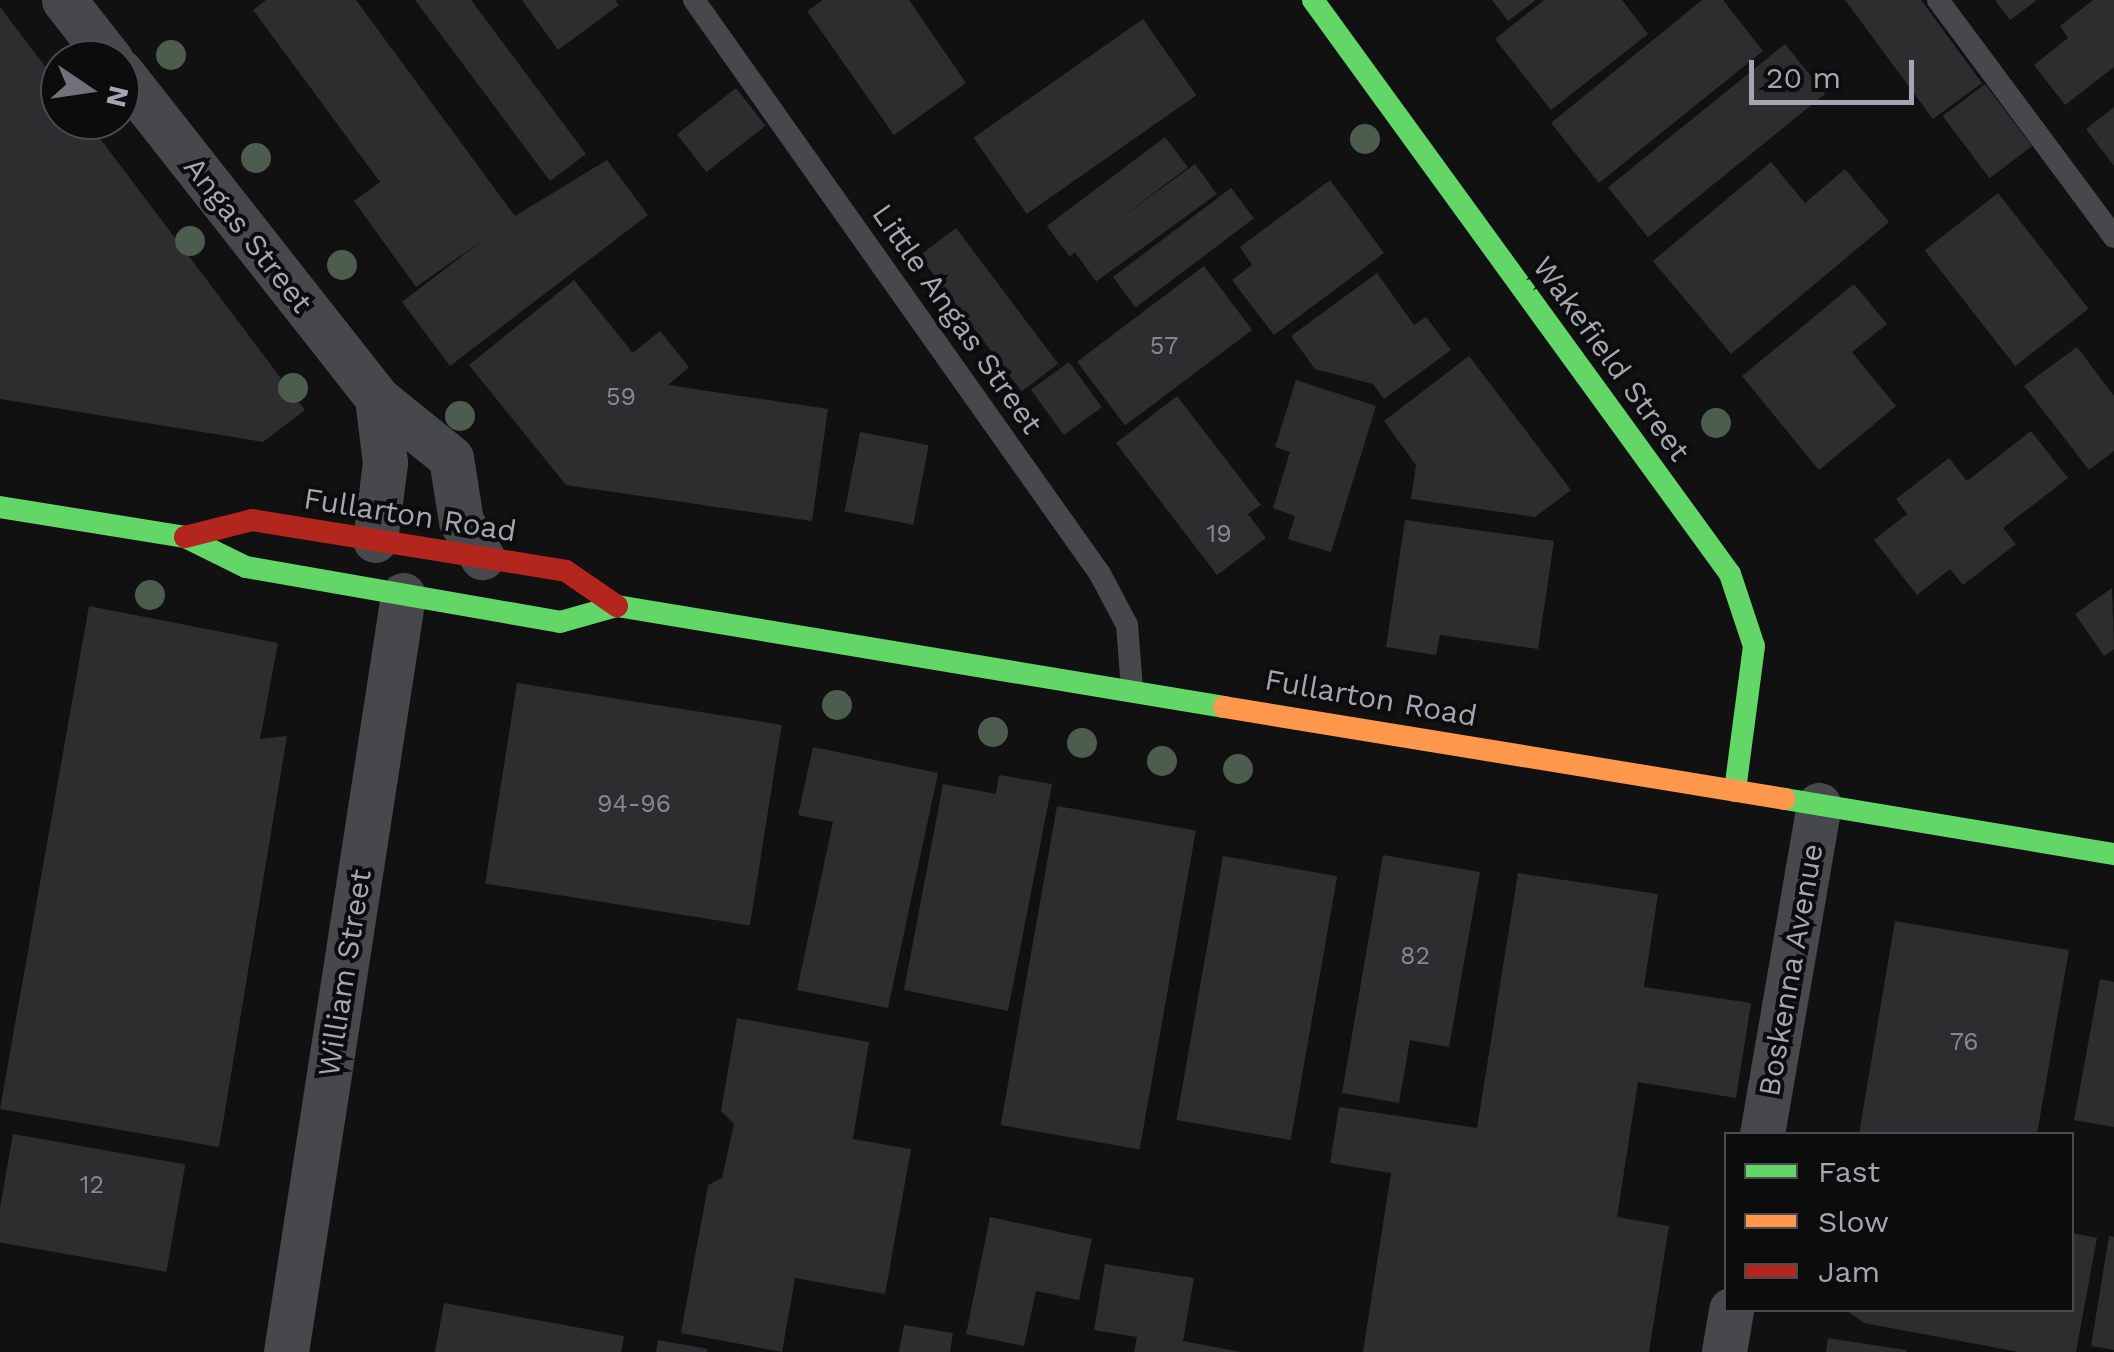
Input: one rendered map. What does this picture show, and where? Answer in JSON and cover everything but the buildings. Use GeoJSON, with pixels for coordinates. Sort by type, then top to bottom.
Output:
{"type":"FeatureCollection","features":[{"type":"Feature","properties":{"kind":"main road","name":"Wakefield Street"},"geometry":{"type":"LineString","coordinates":[[1313,0],[1730,574],[1754,646],[1735,791]]}},
{"type":"Feature","properties":{"kind":"main road","name":"Fullarton Road"},"geometry":{"type":"LineString","coordinates":[[0,507],[185,537],[246,567],[560,622],[616,606],[1132,688],[2114,854]]}},
{"type":"Feature","properties":{"kind":"main road","name":"Fullarton Road"},"geometry":{"type":"LineString","coordinates":[[185,537],[252,520],[566,571],[616,606]]}},
{"type":"Feature","properties":{"kind":"street"},"geometry":{"type":"LineString","coordinates":[[64,0],[95,40]]}},
{"type":"Feature","properties":{"kind":"street","name":"Angas Street"},"geometry":{"type":"LineString","coordinates":[[140,96],[377,398],[451,458],[462,521],[482,558]]}},
{"type":"Feature","properties":{"kind":"street"},"geometry":{"type":"LineString","coordinates":[[375,540],[385,464],[377,398]]}},
{"type":"Feature","properties":{"kind":"street","name":"William Street"},"geometry":{"type":"LineString","coordinates":[[286,1352],[403,595]]}},
{"type":"Feature","properties":{"kind":"street","name":"Boskenna Avenue"},"geometry":{"type":"LineString","coordinates":[[1762,1132],[1820,804]]}},
{"type":"Feature","properties":{"kind":"street"},"geometry":{"type":"LineString","coordinates":[[1724,1352],[1732,1312]]}},
{"type":"Feature","properties":{"kind":"lane","name":"Little Angas Street"},"geometry":{"type":"LineString","coordinates":[[694,0],[1100,574],[1127,625],[1132,688]]}},
{"type":"Feature","properties":{"kind":"lane"},"geometry":{"type":"LineString","coordinates":[[1938,0],[2114,237]]}},
{"type":"Feature","properties":{"kind":"traffic: fast"},"geometry":{"type":"LineString","coordinates":[[1313,0],[1730,574],[1754,646],[1735,791]]}},
{"type":"Feature","properties":{"kind":"traffic: fast"},"geometry":{"type":"LineString","coordinates":[[0,507],[185,537],[246,567],[560,622],[617,606],[1224,707]]}},
{"type":"Feature","properties":{"kind":"traffic: fast"},"geometry":{"type":"LineString","coordinates":[[1785,799],[2114,854]]}},
{"type":"Feature","properties":{"kind":"traffic: slow"},"geometry":{"type":"LineString","coordinates":[[1224,707],[1785,799]]}},
{"type":"Feature","properties":{"kind":"traffic: jam"},"geometry":{"type":"LineString","coordinates":[[185,537],[252,520],[566,571],[617,606]]}}]}
